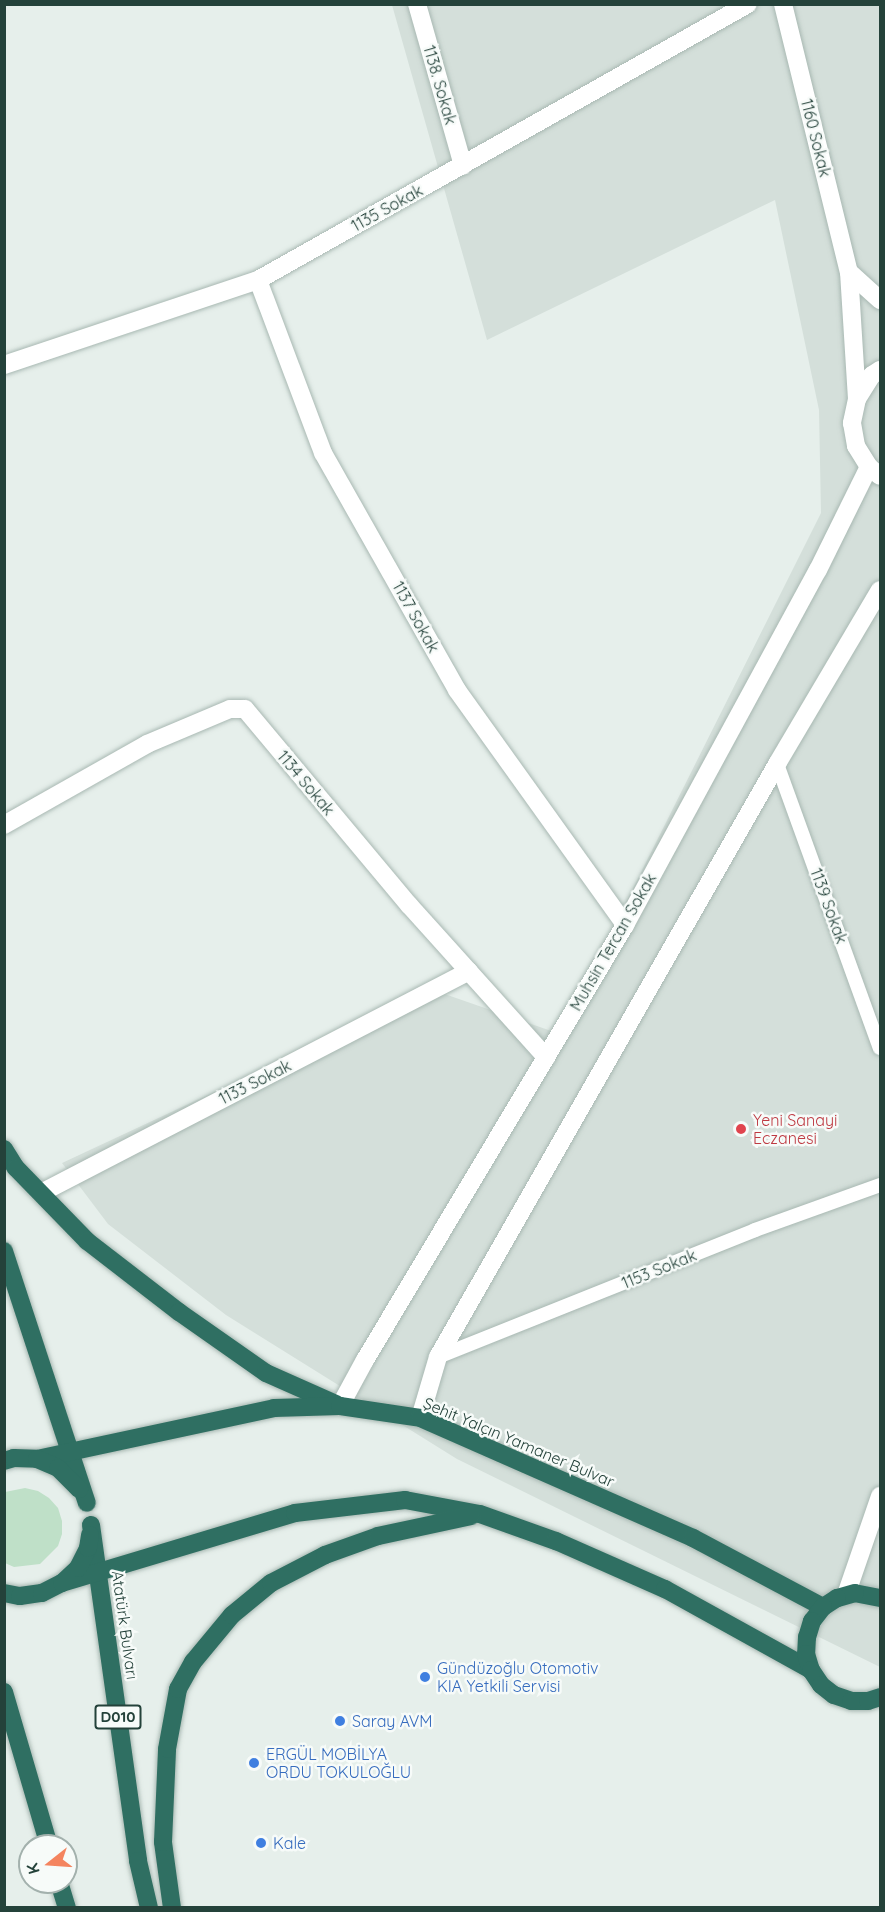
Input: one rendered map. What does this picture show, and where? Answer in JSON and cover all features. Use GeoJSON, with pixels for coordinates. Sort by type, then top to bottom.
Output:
{"type":"FeatureCollection","features":[{"type":"Feature","properties":{"kind":"highway"},"geometry":{"type":"LineString","coordinates":[[4,1149],[16,1168],[87,1241],[179,1312],[266,1372],[340,1406]]}},
{"type":"Feature","properties":{"kind":"highway"},"geometry":{"type":"LineString","coordinates":[[4,1251],[87,1503]]}},
{"type":"Feature","properties":{"kind":"highway","name":"Şehit Yalçın Yamaner Bulvar"},"geometry":{"type":"LineString","coordinates":[[4,1461],[14,1458],[37,1459],[274,1408],[340,1406],[420,1419],[693,1538],[823,1607]]}},
{"type":"Feature","properties":{"kind":"highway"},"geometry":{"type":"LineString","coordinates":[[37,1459],[58,1468],[75,1483],[87,1503]]}},
{"type":"Feature","properties":{"kind":"highway"},"geometry":{"type":"LineString","coordinates":[[4,1593],[20,1596],[42,1593],[62,1583],[295,1513],[405,1500],[480,1514],[556,1541],[665,1589],[811,1670]]}},
{"type":"Feature","properties":{"kind":"highway","name":"Atatürk Bulvarı"},"geometry":{"type":"LineString","coordinates":[[87,1503],[138,1861],[149,1908]]}},
{"type":"Feature","properties":{"kind":"highway"},"geometry":{"type":"LineString","coordinates":[[172,1908],[163,1842],[167,1749],[178,1689],[193,1662],[232,1615],[271,1583],[316,1560],[378,1536],[480,1514]]}},
{"type":"Feature","properties":{"kind":"highway"},"geometry":{"type":"LineString","coordinates":[[62,1583],[78,1568],[88,1548],[91,1525]]}},
{"type":"Feature","properties":{"kind":"highway"},"geometry":{"type":"LineString","coordinates":[[880,1598],[855,1593],[837,1598],[823,1607],[812,1621],[807,1637],[806,1654],[811,1670],[821,1685],[834,1695],[851,1701],[868,1701],[880,1697]]}},
{"type":"Feature","properties":{"kind":"highway"},"geometry":{"type":"LineString","coordinates":[[4,1692],[45,1834]]}},
{"type":"Feature","properties":{"kind":"street","name":"1138. Sokak"},"geometry":{"type":"LineString","coordinates":[[417,4],[463,166]]}},
{"type":"Feature","properties":{"kind":"street","name":"1135 Sokak"},"geometry":{"type":"LineString","coordinates":[[4,365],[258,280],[748,4]]}},
{"type":"Feature","properties":{"kind":"street","name":"1160 Sokak"},"geometry":{"type":"LineString","coordinates":[[783,4],[849,272],[857,399]]}},
{"type":"Feature","properties":{"kind":"street"},"geometry":{"type":"LineString","coordinates":[[849,272],[880,300]]}},
{"type":"Feature","properties":{"kind":"street","name":"1137 Sokak"},"geometry":{"type":"LineString","coordinates":[[258,280],[323,453],[445,669],[457,690],[625,925]]}},
{"type":"Feature","properties":{"kind":"street"},"geometry":{"type":"LineString","coordinates":[[875,471],[856,446],[852,423],[857,399],[872,375],[880,370]]}},
{"type":"Feature","properties":{"kind":"street","name":"Muhsin Tercan Sokak"},"geometry":{"type":"LineString","coordinates":[[340,1406],[364,1360],[625,925],[818,570],[875,471]]}},
{"type":"Feature","properties":{"kind":"street"},"geometry":{"type":"LineString","coordinates":[[420,1419],[438,1357],[777,764],[880,590]]}},
{"type":"Feature","properties":{"kind":"street","name":"1134 Sokak"},"geometry":{"type":"LineString","coordinates":[[4,825],[147,744],[230,709],[244,709],[409,905],[546,1057]]}},
{"type":"Feature","properties":{"kind":"street","name":"1133 Sokak"},"geometry":{"type":"LineString","coordinates":[[41,1193],[469,971]]}},
{"type":"Feature","properties":{"kind":"street"},"geometry":{"type":"LineString","coordinates":[[846,1595],[880,1496]]}},
{"type":"Feature","properties":{"kind":"lane","name":"1139 Sokak"},"geometry":{"type":"LineString","coordinates":[[777,764],[880,1048]]}},
{"type":"Feature","properties":{"kind":"lane","name":"1153 Sokak"},"geometry":{"type":"LineString","coordinates":[[438,1357],[755,1230],[880,1185]]}},
{"type":"Feature","properties":{"kind":"shaded area"},"geometry":{"type":"Polygon","coordinates":[[[392,5],[880,5],[880,1667],[457,1459],[226,1315],[108,1224],[62,1163],[433,990],[560,1034],[821,513],[819,410],[775,200],[487,340],[392,5]]]}},
{"type":"Feature","properties":{"kind":"green space"},"geometry":{"type":"Polygon","coordinates":[[[25,1488],[38,1491],[58,1508],[62,1521],[62,1534],[58,1546],[40,1564],[14,1567],[5,1563],[5,1492],[25,1488]]]}},
{"type":"Feature","properties":{"kind":"place","name":"Yeni Sanayi Eczanesi"},"geometry":{"type":"Point","coordinates":[741,1129]}},
{"type":"Feature","properties":{"kind":"place","name":"Gündüzoğlu Otomotiv KIA Yetkili Servisi"},"geometry":{"type":"Point","coordinates":[425,1677]}},
{"type":"Feature","properties":{"kind":"place","name":"Saray AVM"},"geometry":{"type":"Point","coordinates":[340,1721]}},
{"type":"Feature","properties":{"kind":"place","name":"ERGÜL MOBİLYA ORDU TOKULOĞLU"},"geometry":{"type":"Point","coordinates":[254,1763]}},
{"type":"Feature","properties":{"kind":"place","name":"Kale"},"geometry":{"type":"Point","coordinates":[261,1843]}}]}
